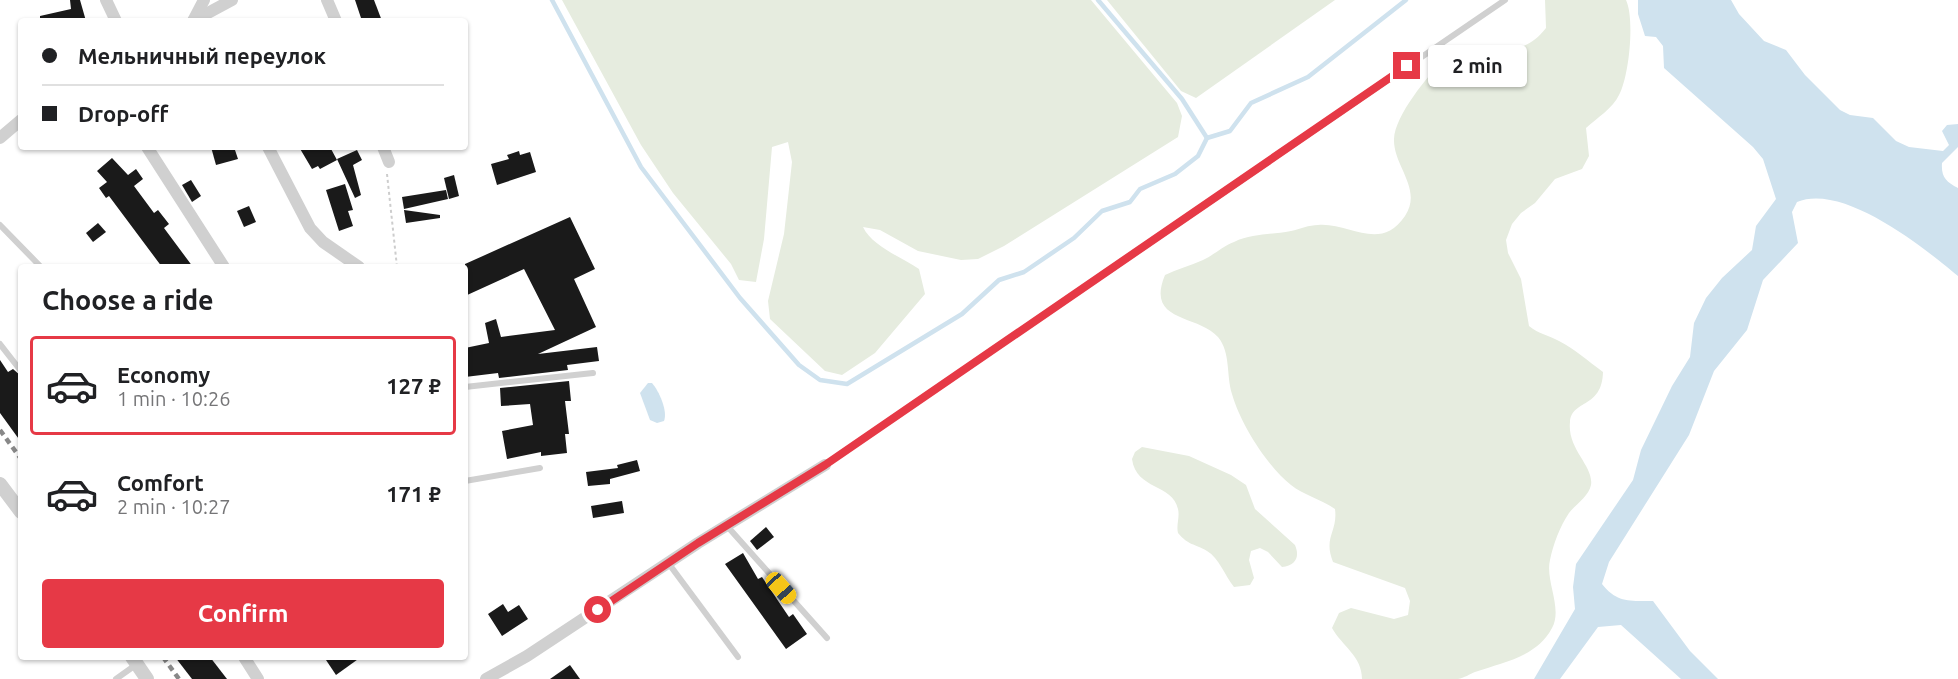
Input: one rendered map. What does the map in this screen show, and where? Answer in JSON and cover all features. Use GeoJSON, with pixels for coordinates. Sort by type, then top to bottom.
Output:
{"type":"FeatureCollection","features":[{"type":"Feature","properties":{"kind":"street"},"geometry":{"type":"LineString","coordinates":[[106,0],[115,18]]}},
{"type":"Feature","properties":{"kind":"street"},"geometry":{"type":"LineString","coordinates":[[195,18],[204,0]]}},
{"type":"Feature","properties":{"kind":"street"},"geometry":{"type":"LineString","coordinates":[[199,18],[232,0]]}},
{"type":"Feature","properties":{"kind":"street"},"geometry":{"type":"LineString","coordinates":[[327,0],[335,18]]}},
{"type":"Feature","properties":{"kind":"street"},"geometry":{"type":"LineString","coordinates":[[0,138],[18,123]]}},
{"type":"Feature","properties":{"kind":"street"},"geometry":{"type":"LineString","coordinates":[[149,150],[222,264]]}},
{"type":"Feature","properties":{"kind":"street"},"geometry":{"type":"LineString","coordinates":[[270,150],[310,228],[323,242],[355,264]]}},
{"type":"Feature","properties":{"kind":"street"},"geometry":{"type":"LineString","coordinates":[[384,150],[389,162]]}},
{"type":"Feature","properties":{"kind":"street"},"geometry":{"type":"LineString","coordinates":[[486,679],[825,465]]}},
{"type":"Feature","properties":{"kind":"street"},"geometry":{"type":"LineString","coordinates":[[0,484],[18,508]]}},
{"type":"Feature","properties":{"kind":"street"},"geometry":{"type":"LineString","coordinates":[[134,660],[147,679]]}},
{"type":"Feature","properties":{"kind":"street"},"geometry":{"type":"LineString","coordinates":[[246,660],[258,679]]}},
{"type":"Feature","properties":{"kind":"lane"},"geometry":{"type":"LineString","coordinates":[[825,465],[1504,0]]}},
{"type":"Feature","properties":{"kind":"lane"},"geometry":{"type":"LineString","coordinates":[[0,225],[38,264]]}},
{"type":"Feature","properties":{"kind":"lane"},"geometry":{"type":"LineString","coordinates":[[0,344],[18,367]]}},
{"type":"Feature","properties":{"kind":"lane"},"geometry":{"type":"LineString","coordinates":[[468,387],[593,373]]}},
{"type":"Feature","properties":{"kind":"lane"},"geometry":{"type":"LineString","coordinates":[[468,480],[540,468]]}},
{"type":"Feature","properties":{"kind":"lane"},"geometry":{"type":"LineString","coordinates":[[727,526],[827,638]]}},
{"type":"Feature","properties":{"kind":"lane"},"geometry":{"type":"LineString","coordinates":[[669,564],[738,657]]}},
{"type":"Feature","properties":{"kind":"lane"},"geometry":{"type":"LineString","coordinates":[[116,679],[134,660]]}},
{"type":"Feature","properties":{"kind":"path"},"geometry":{"type":"LineString","coordinates":[[389,162],[387,187],[395,227],[397,264]]}},
{"type":"Feature","properties":{"kind":"shaded area"},"geometry":{"type":"Polygon","coordinates":[[[562,0],[1091,0],[1177,103],[1182,116],[1178,137],[1004,246],[978,259],[961,260],[918,251],[880,230],[863,227],[873,240],[919,269],[925,294],[875,353],[842,375],[825,371],[770,319],[768,301],[784,234],[792,162],[788,142],[772,147],[764,239],[756,282],[739,280],[731,264],[673,193],[641,145],[562,0]]]}},
{"type":"Feature","properties":{"kind":"shaded area"},"geometry":{"type":"Polygon","coordinates":[[[1107,0],[1335,0],[1196,98],[1181,91],[1107,0]]]}},
{"type":"Feature","properties":{"kind":"shaded area"},"geometry":{"type":"Polygon","coordinates":[[[1545,0],[1626,0],[1630,20],[1628,62],[1623,87],[1613,104],[1586,128],[1589,156],[1582,169],[1555,179],[1535,203],[1521,213],[1512,224],[1506,240],[1508,253],[1521,279],[1529,326],[1571,348],[1603,372],[1598,392],[1576,410],[1570,422],[1572,441],[1589,471],[1591,485],[1588,493],[1566,518],[1551,554],[1549,568],[1555,603],[1555,620],[1546,638],[1538,646],[1518,657],[1458,679],[1362,679],[1359,664],[1332,628],[1339,613],[1351,608],[1394,619],[1408,615],[1410,601],[1405,588],[1333,562],[1330,540],[1335,523],[1335,509],[1296,488],[1282,477],[1264,456],[1241,418],[1236,405],[1230,387],[1227,357],[1222,343],[1209,330],[1168,310],[1162,302],[1161,291],[1165,275],[1203,260],[1230,244],[1248,237],[1315,225],[1330,225],[1375,234],[1385,233],[1395,227],[1405,216],[1410,206],[1411,196],[1395,149],[1394,139],[1400,119],[1413,96],[1444,59],[1456,51],[1468,48],[1507,49],[1520,47],[1533,41],[1546,28],[1545,0]]]}},
{"type":"Feature","properties":{"kind":"shaded area"},"geometry":{"type":"Polygon","coordinates":[[[1142,447],[1189,456],[1231,475],[1246,485],[1255,509],[1295,545],[1296,560],[1282,567],[1268,552],[1260,548],[1251,551],[1249,560],[1254,578],[1250,585],[1234,587],[1211,554],[1178,533],[1178,509],[1175,501],[1147,482],[1135,469],[1132,459],[1135,452],[1142,447]]]}},
{"type":"Feature","properties":{"kind":"water"},"geometry":{"type":"Polygon","coordinates":[[[1638,0],[1731,0],[1739,14],[1764,41],[1786,50],[1805,75],[1840,110],[1850,115],[1873,118],[1896,141],[1909,147],[1943,151],[1949,145],[1942,131],[1947,125],[1958,124],[1958,147],[1942,163],[1942,172],[1950,184],[1958,188],[1958,276],[1905,235],[1860,210],[1837,202],[1816,199],[1797,202],[1792,212],[1798,243],[1763,280],[1747,330],[1714,371],[1689,435],[1609,562],[1602,584],[1613,595],[1624,600],[1653,601],[1690,651],[1718,679],[1681,679],[1621,625],[1598,627],[1560,679],[1534,679],[1575,609],[1573,587],[1576,564],[1633,480],[1641,450],[1672,386],[1690,357],[1694,323],[1706,298],[1722,278],[1752,250],[1756,226],[1776,199],[1763,159],[1753,147],[1664,68],[1663,46],[1656,37],[1645,36],[1638,14],[1638,0]]]}},
{"type":"Feature","properties":{"kind":"water"},"geometry":{"type":"Polygon","coordinates":[[[648,383],[652,383],[660,396],[665,412],[664,421],[657,423],[650,420],[640,393],[648,383]]]}},
{"type":"Feature","properties":{"kind":"building"},"geometry":{"type":"Polygon","coordinates":[[[70,0],[80,0],[85,18],[40,18],[40,16],[71,9],[70,0]]]}},
{"type":"Feature","properties":{"kind":"building"},"geometry":{"type":"Polygon","coordinates":[[[355,0],[374,0],[381,18],[361,18],[355,0]]]}},
{"type":"Feature","properties":{"kind":"building"},"geometry":{"type":"Polygon","coordinates":[[[212,150],[235,150],[238,159],[216,165],[212,150]]]}},
{"type":"Feature","properties":{"kind":"building"},"geometry":{"type":"Polygon","coordinates":[[[301,150],[332,150],[337,160],[320,169],[318,166],[312,169],[301,150]]]}},
{"type":"Feature","properties":{"kind":"building"},"geometry":{"type":"Polygon","coordinates":[[[357,150],[362,160],[353,165],[361,195],[355,198],[337,159],[357,150]]]}},
{"type":"Feature","properties":{"kind":"building"},"geometry":{"type":"Polygon","coordinates":[[[519,151],[520,155],[530,152],[536,172],[497,185],[491,164],[509,159],[507,155],[519,151]]]}},
{"type":"Feature","properties":{"kind":"building"},"geometry":{"type":"Polygon","coordinates":[[[112,158],[128,175],[136,169],[143,179],[134,186],[154,213],[158,210],[169,224],[164,228],[191,264],[160,264],[109,196],[106,198],[99,188],[107,182],[97,171],[112,158]]]}},
{"type":"Feature","properties":{"kind":"building"},"geometry":{"type":"Polygon","coordinates":[[[454,175],[459,196],[449,199],[444,178],[454,175]]]}},
{"type":"Feature","properties":{"kind":"building"},"geometry":{"type":"Polygon","coordinates":[[[191,180],[201,196],[192,202],[182,185],[191,180]]]}},
{"type":"Feature","properties":{"kind":"building"},"geometry":{"type":"Polygon","coordinates":[[[345,184],[353,210],[348,211],[353,226],[339,231],[326,190],[345,184]]]}},
{"type":"Feature","properties":{"kind":"building"},"geometry":{"type":"Polygon","coordinates":[[[446,190],[448,199],[404,209],[402,197],[446,190]]]}},
{"type":"Feature","properties":{"kind":"building"},"geometry":{"type":"Polygon","coordinates":[[[249,206],[256,222],[244,227],[237,211],[249,206]]]}},
{"type":"Feature","properties":{"kind":"building"},"geometry":{"type":"Polygon","coordinates":[[[404,210],[440,215],[440,218],[406,223],[404,210]]]}},
{"type":"Feature","properties":{"kind":"building"},"geometry":{"type":"Polygon","coordinates":[[[570,217],[595,269],[574,279],[596,327],[538,354],[597,347],[599,361],[567,365],[568,370],[499,378],[498,373],[468,377],[468,347],[489,343],[485,323],[496,319],[501,337],[555,330],[524,269],[468,295],[468,264],[465,264],[570,217]]]}},
{"type":"Feature","properties":{"kind":"building"},"geometry":{"type":"Polygon","coordinates":[[[98,223],[106,232],[93,242],[86,233],[98,223]]]}},
{"type":"Feature","properties":{"kind":"building"},"geometry":{"type":"Polygon","coordinates":[[[0,360],[8,372],[13,369],[18,373],[18,438],[0,413],[0,360]]]}},
{"type":"Feature","properties":{"kind":"building"},"geometry":{"type":"Polygon","coordinates":[[[569,381],[571,401],[565,401],[569,434],[565,434],[567,453],[541,456],[541,452],[507,459],[502,431],[533,425],[530,404],[501,406],[500,388],[569,381]]]}},
{"type":"Feature","properties":{"kind":"building"},"geometry":{"type":"Polygon","coordinates":[[[637,460],[640,471],[610,479],[610,484],[588,486],[586,472],[618,468],[617,465],[637,460]]]}},
{"type":"Feature","properties":{"kind":"building"},"geometry":{"type":"Polygon","coordinates":[[[622,501],[624,513],[593,518],[591,506],[622,501]]]}},
{"type":"Feature","properties":{"kind":"building"},"geometry":{"type":"Polygon","coordinates":[[[766,527],[774,537],[757,550],[750,541],[766,527]]]}},
{"type":"Feature","properties":{"kind":"building"},"geometry":{"type":"Polygon","coordinates":[[[743,553],[758,579],[762,577],[789,617],[793,614],[807,634],[786,649],[725,564],[743,553]]]}},
{"type":"Feature","properties":{"kind":"building"},"geometry":{"type":"Polygon","coordinates":[[[503,604],[508,612],[519,605],[528,619],[502,636],[488,614],[503,604]]]}},
{"type":"Feature","properties":{"kind":"building"},"geometry":{"type":"Polygon","coordinates":[[[177,660],[212,660],[227,679],[192,679],[177,660]]]}},
{"type":"Feature","properties":{"kind":"building"},"geometry":{"type":"Polygon","coordinates":[[[326,660],[357,660],[336,675],[326,660]]]}},
{"type":"Feature","properties":{"kind":"building"},"geometry":{"type":"Polygon","coordinates":[[[570,665],[580,679],[550,679],[570,665]]]}},
{"type":"Feature","properties":{"kind":"waterway"},"geometry":{"type":"LineString","coordinates":[[552,0],[641,167],[740,298],[799,365],[820,380],[847,384],[962,314],[999,280],[1024,272],[1074,238],[1102,211],[1130,202],[1140,189],[1175,174],[1198,156],[1207,138],[1230,131],[1251,103],[1308,77],[1406,0]]}},
{"type":"Feature","properties":{"kind":"waterway"},"geometry":{"type":"LineString","coordinates":[[1098,0],[1182,99],[1207,138]]}},
{"type":"Feature","properties":{"kind":"railway"},"geometry":{"type":"LineString","coordinates":[[0,430],[18,455]]}},
{"type":"Feature","properties":{"kind":"railway"},"geometry":{"type":"LineString","coordinates":[[165,660],[179,679]]}},
{"type":"Feature","properties":{"kind":"route"},"geometry":{"type":"LineString","coordinates":[[598,610],[698,543],[825,465],[1407,66]]}}]}
